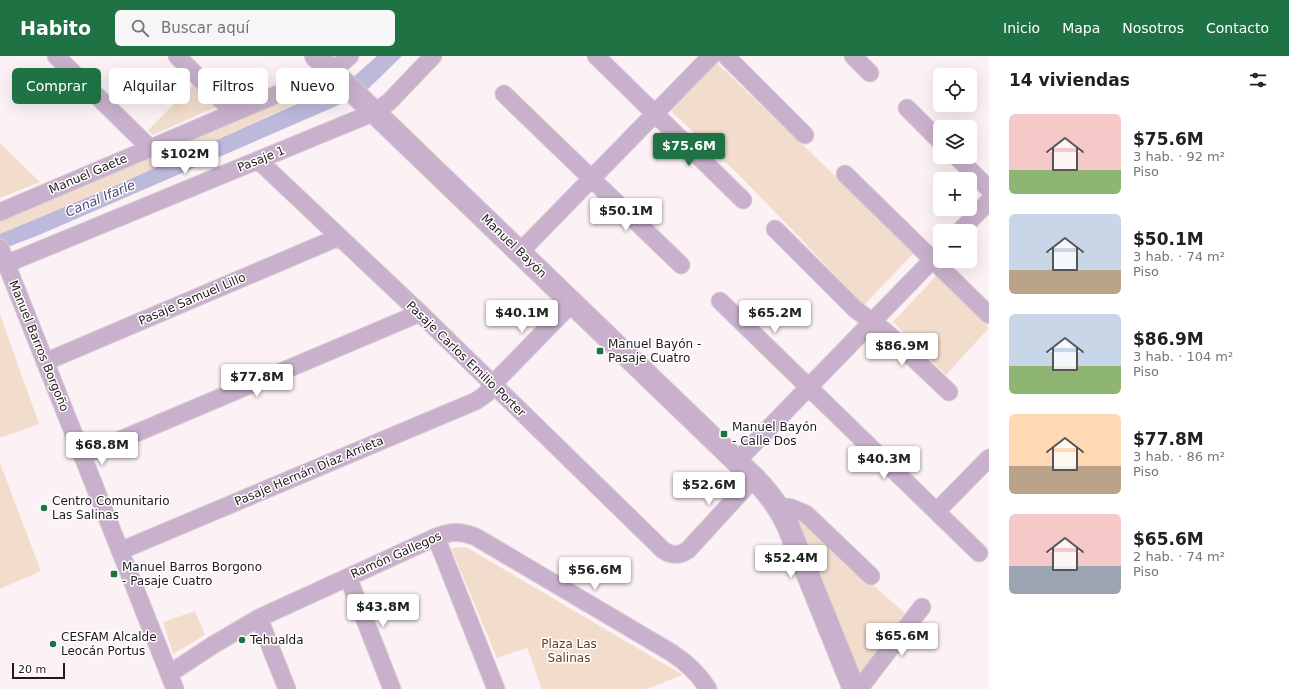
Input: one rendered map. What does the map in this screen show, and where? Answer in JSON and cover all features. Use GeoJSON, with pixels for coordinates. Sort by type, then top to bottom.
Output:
{"type":"FeatureCollection","features":[{"type":"Feature","properties":{"kind":"street"},"geometry":{"type":"LineString","coordinates":[[56,56],[150,148]]}},
{"type":"Feature","properties":{"kind":"street"},"geometry":{"type":"LineString","coordinates":[[177,56],[234,113]]}},
{"type":"Feature","properties":{"kind":"street","name":"Manuel Bayón"},"geometry":{"type":"LineString","coordinates":[[316,56],[329,68]]}},
{"type":"Feature","properties":{"kind":"street","name":"Manuel Gaete"},"geometry":{"type":"LineString","coordinates":[[340,68],[350,56]]}},
{"type":"Feature","properties":{"kind":"street","name":"Pasaje 1"},"geometry":{"type":"LineString","coordinates":[[3,255],[258,160],[368,106],[389,102],[434,56]]}},
{"type":"Feature","properties":{"kind":"street"},"geometry":{"type":"LineString","coordinates":[[596,56],[743,200]]}},
{"type":"Feature","properties":{"kind":"street"},"geometry":{"type":"LineString","coordinates":[[520,252],[711,56]]}},
{"type":"Feature","properties":{"kind":"street"},"geometry":{"type":"LineString","coordinates":[[726,56],[805,135]]}},
{"type":"Feature","properties":{"kind":"street"},"geometry":{"type":"LineString","coordinates":[[853,56],[870,74]]}},
{"type":"Feature","properties":{"kind":"street","name":"Manuel Bayón"},"geometry":{"type":"LineString","coordinates":[[349,88],[768,492],[788,526],[854,689]]}},
{"type":"Feature","properties":{"kind":"street"},"geometry":{"type":"LineString","coordinates":[[504,94],[681,265]]}},
{"type":"Feature","properties":{"kind":"street","name":"Manuel Gaete"},"geometry":{"type":"LineString","coordinates":[[0,212],[150,148],[276,97]]}},
{"type":"Feature","properties":{"kind":"street"},"geometry":{"type":"LineString","coordinates":[[907,108],[933,134]]}},
{"type":"Feature","properties":{"kind":"street","name":"Pasaje Carlos Emilio Porter"},"geometry":{"type":"LineString","coordinates":[[258,160],[420,313],[492,385],[663,550],[669,554],[682,554],[688,550],[754,478]]}},
{"type":"Feature","properties":{"kind":"street"},"geometry":{"type":"LineString","coordinates":[[964,164],[989,189]]}},
{"type":"Feature","properties":{"kind":"street"},"geometry":{"type":"LineString","coordinates":[[845,174],[933,253]]}},
{"type":"Feature","properties":{"kind":"street"},"geometry":{"type":"LineString","coordinates":[[967,224],[989,201]]}},
{"type":"Feature","properties":{"kind":"street"},"geometry":{"type":"LineString","coordinates":[[775,229],[856,310],[886,332],[949,392]]}},
{"type":"Feature","properties":{"kind":"street","name":"Pasaje Samuel Lillo"},"geometry":{"type":"LineString","coordinates":[[45,362],[339,237]]}},
{"type":"Feature","properties":{"kind":"street","name":"Manuel Barros Borgoño"},"geometry":{"type":"LineString","coordinates":[[3,255],[172,682]]}},
{"type":"Feature","properties":{"kind":"street"},"geometry":{"type":"LineString","coordinates":[[736,462],[933,259]]}},
{"type":"Feature","properties":{"kind":"street"},"geometry":{"type":"LineString","coordinates":[[947,268],[989,315]]}},
{"type":"Feature","properties":{"kind":"street"},"geometry":{"type":"LineString","coordinates":[[720,301],[979,552]]}},
{"type":"Feature","properties":{"kind":"street","name":"Pasaje Hernán Díaz Arrieta"},"geometry":{"type":"LineString","coordinates":[[120,551],[476,401],[486,394],[492,385],[572,303]]}},
{"type":"Feature","properties":{"kind":"street"},"geometry":{"type":"LineString","coordinates":[[82,456],[420,313]]}},
{"type":"Feature","properties":{"kind":"street"},"geometry":{"type":"LineString","coordinates":[[937,511],[989,458]]}},
{"type":"Feature","properties":{"kind":"street"},"geometry":{"type":"LineString","coordinates":[[777,506],[792,508],[806,514],[871,576]]}},
{"type":"Feature","properties":{"kind":"street","name":"Ramón Gallegos"},"geometry":{"type":"LineString","coordinates":[[172,682],[213,644],[259,618],[436,537],[449,532],[463,532],[476,537],[672,653],[692,668],[708,689]]}},
{"type":"Feature","properties":{"kind":"street"},"geometry":{"type":"LineString","coordinates":[[436,537],[496,689]]}},
{"type":"Feature","properties":{"kind":"street"},"geometry":{"type":"LineString","coordinates":[[348,577],[392,689]]}},
{"type":"Feature","properties":{"kind":"street"},"geometry":{"type":"LineString","coordinates":[[860,689],[922,607]]}},
{"type":"Feature","properties":{"kind":"street"},"geometry":{"type":"LineString","coordinates":[[259,618],[287,689]]}},
{"type":"Feature","properties":{"kind":"green space"},"geometry":{"type":"Polygon","coordinates":[[[717,63],[853,193],[913,254],[863,306],[805,243],[737,173],[671,111],[717,63]]]}},
{"type":"Feature","properties":{"kind":"green space"},"geometry":{"type":"Polygon","coordinates":[[[195,83],[198,86],[198,104],[216,104],[218,106],[153,135],[148,130],[174,104],[190,104],[190,88],[195,83]]]}},
{"type":"Feature","properties":{"kind":"green space"},"geometry":{"type":"Polygon","coordinates":[[[276,101],[276,104],[295,104],[117,185],[0,234],[0,219],[276,101]]]}},
{"type":"Feature","properties":{"kind":"green space"},"geometry":{"type":"Polygon","coordinates":[[[0,143],[40,182],[0,198],[0,143]]]}},
{"type":"Feature","properties":{"kind":"green space"},"geometry":{"type":"Polygon","coordinates":[[[937,275],[989,328],[946,375],[893,322],[937,275]]]}},
{"type":"Feature","properties":{"kind":"green space"},"geometry":{"type":"Polygon","coordinates":[[[0,314],[39,424],[0,438],[0,314]]]}},
{"type":"Feature","properties":{"kind":"green space"},"geometry":{"type":"Polygon","coordinates":[[[0,463],[41,571],[0,589],[0,463]]]}},
{"type":"Feature","properties":{"kind":"green space"},"geometry":{"type":"Polygon","coordinates":[[[792,514],[907,615],[859,681],[792,514]]]}},
{"type":"Feature","properties":{"kind":"green space","name":"Plaza Las Salinas"},"geometry":{"type":"Polygon","coordinates":[[[466,547],[683,675],[646,689],[542,689],[527,648],[497,658],[451,548],[466,547]]]}},
{"type":"Feature","properties":{"kind":"green space"},"geometry":{"type":"Polygon","coordinates":[[[195,611],[205,635],[173,654],[163,622],[195,611]]]}},
{"type":"Feature","properties":{"kind":"water"},"geometry":{"type":"Polygon","coordinates":[[[377,56],[402,56],[367,90],[349,101],[350,80],[377,56]]]}},
{"type":"Feature","properties":{"kind":"water","name":"Canal Ifarle"},"geometry":{"type":"Polygon","coordinates":[[[297,104],[341,104],[39,235],[0,250],[0,234],[117,185],[297,104]]]}},
{"type":"Feature","properties":{"kind":"place","name":"Manuel Bayón - Pasaje Cuatro"},"geometry":{"type":"Point","coordinates":[600,351]}},
{"type":"Feature","properties":{"kind":"place","name":"Manuel Bayón - Calle Dos"},"geometry":{"type":"Point","coordinates":[724,434]}},
{"type":"Feature","properties":{"kind":"place","name":"Centro Comunitario Las Salinas"},"geometry":{"type":"Point","coordinates":[44,508]}},
{"type":"Feature","properties":{"kind":"place","name":"Manuel Barros Borgono - Pasaje Cuatro"},"geometry":{"type":"Point","coordinates":[114,574]}},
{"type":"Feature","properties":{"kind":"place","name":"Tehualda"},"geometry":{"type":"Point","coordinates":[242,640]}},
{"type":"Feature","properties":{"kind":"place","name":"CESFAM Alcalde Leocán Portus"},"geometry":{"type":"Point","coordinates":[53,644]}}]}
